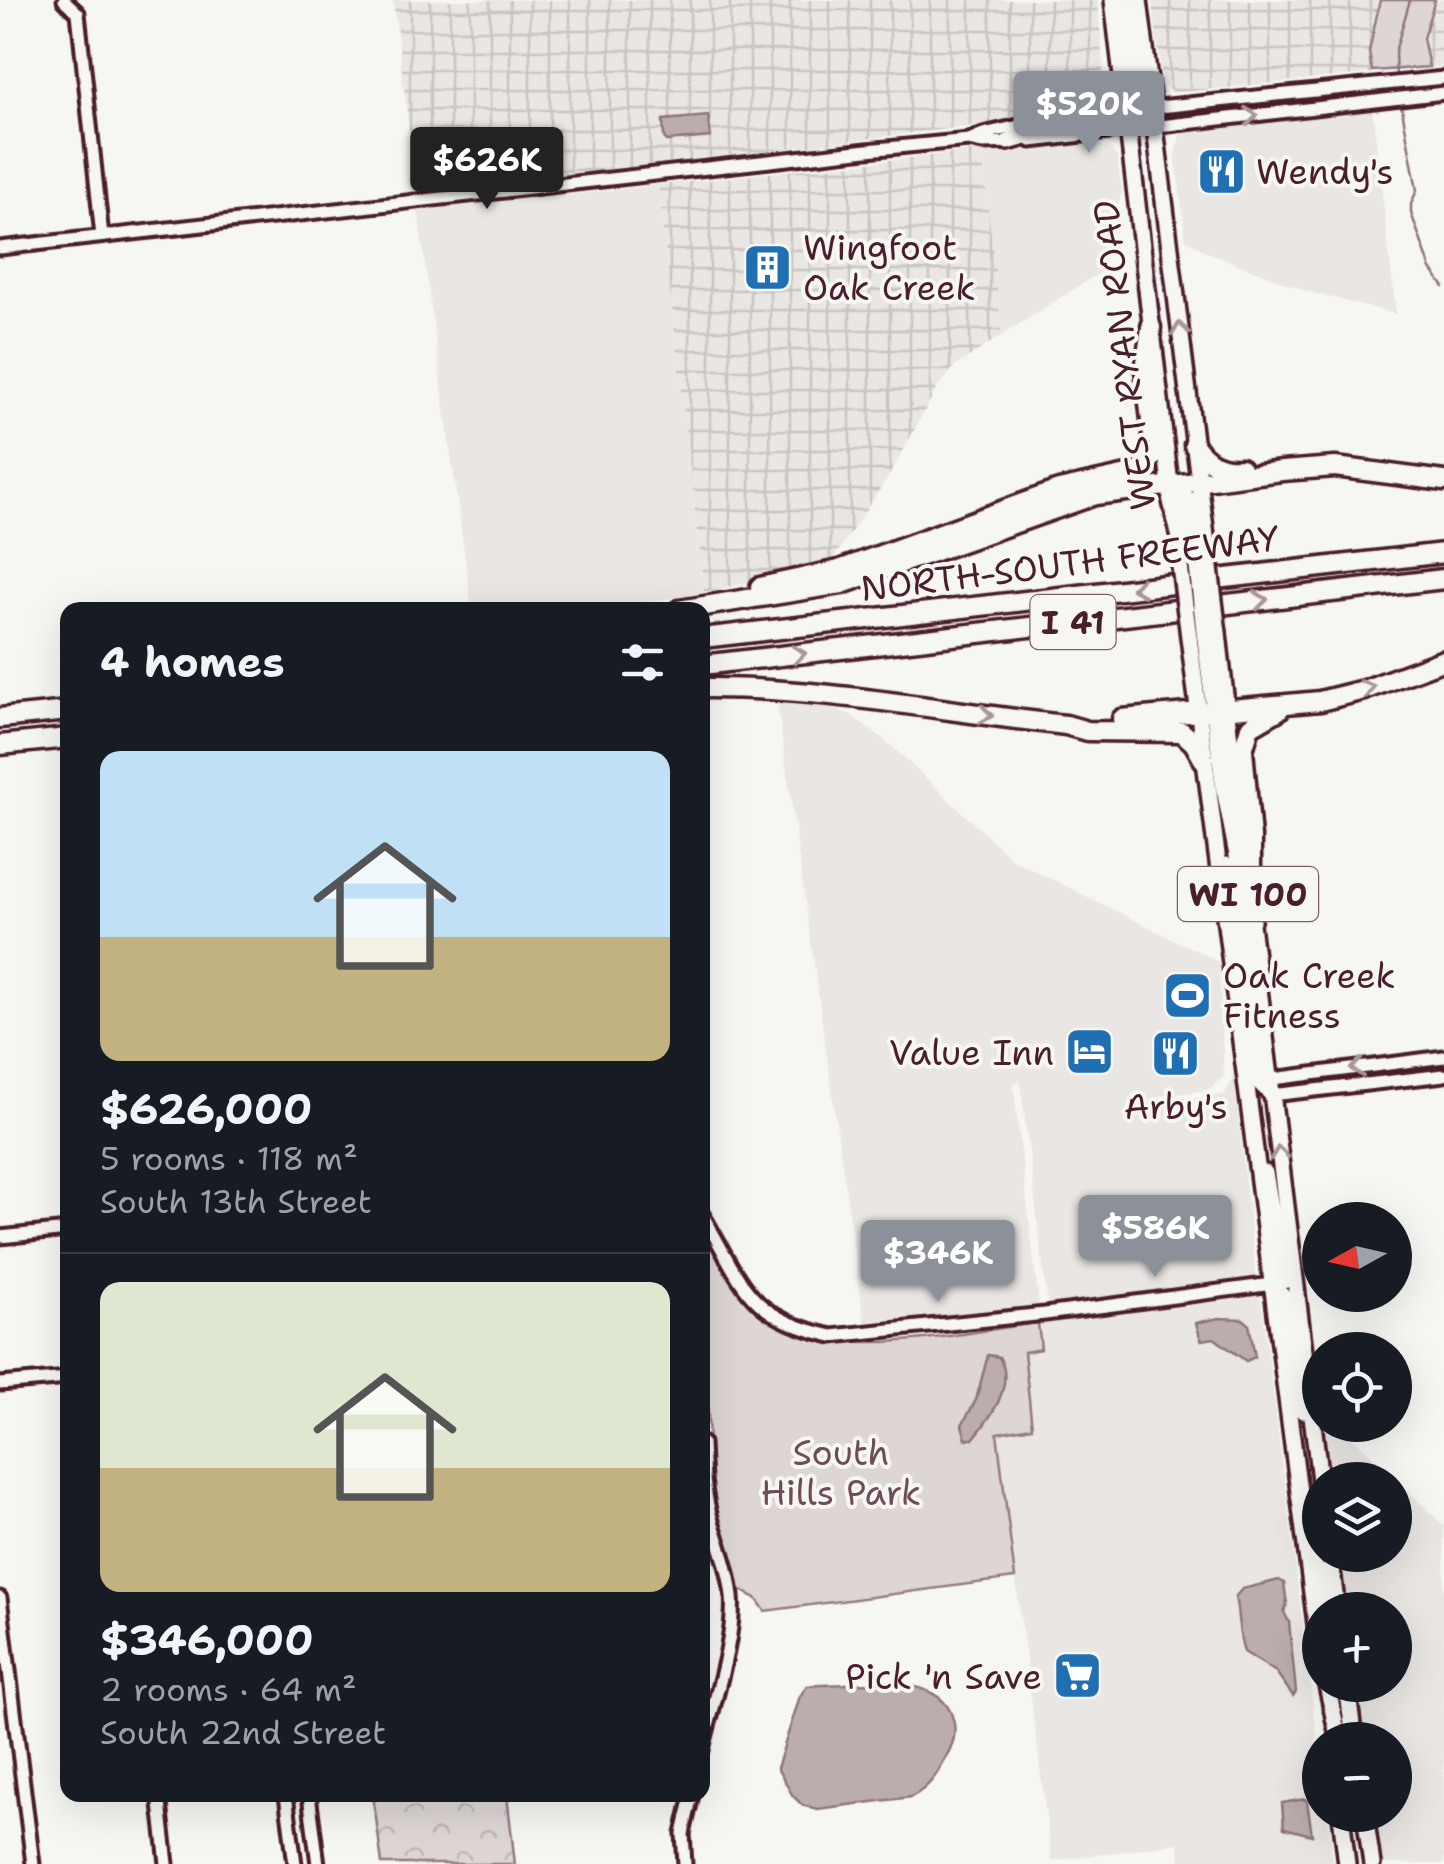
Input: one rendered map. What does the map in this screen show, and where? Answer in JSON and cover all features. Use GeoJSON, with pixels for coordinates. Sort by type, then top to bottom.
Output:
{"type":"FeatureCollection","features":[{"type":"Feature","properties":{"kind":"highway"},"geometry":{"type":"LineString","coordinates":[[702,602],[839,570],[1060,490],[1141,472],[1155,454],[1144,370],[1151,327]]}},
{"type":"Feature","properties":{"kind":"highway"},"geometry":{"type":"LineString","coordinates":[[1194,445],[1211,464],[1222,468],[1311,462],[1444,481]]}},
{"type":"Feature","properties":{"kind":"highway"},"geometry":{"type":"LineString","coordinates":[[710,605],[842,584],[1094,494],[1171,492],[1199,481],[1336,467]]}},
{"type":"Feature","properties":{"kind":"highway"},"geometry":{"type":"LineString","coordinates":[[1171,492],[1193,563],[1202,635],[1201,688],[1214,709],[1224,786],[1251,919]]}},
{"type":"Feature","properties":{"kind":"highway","name":"NORTH-SOUTH FREEWAY"},"geometry":{"type":"LineString","coordinates":[[710,637],[1444,553]]}},
{"type":"Feature","properties":{"kind":"highway","name":"NORTH-SOUTH FREEWAY"},"geometry":{"type":"LineString","coordinates":[[710,664],[1444,579]]}},
{"type":"Feature","properties":{"kind":"highway"},"geometry":{"type":"LineString","coordinates":[[1066,725],[1214,709],[1289,706],[1364,690],[1444,660]]}},
{"type":"Feature","properties":{"kind":"highway"},"geometry":{"type":"LineString","coordinates":[[710,688],[750,688],[1087,730],[1182,732],[1203,759]]}},
{"type":"Feature","properties":{"kind":"highway"},"geometry":{"type":"LineString","coordinates":[[1251,919],[1252,836],[1242,750],[1250,727],[1264,716],[1289,706]]}},
{"type":"Feature","properties":{"kind":"highway"},"geometry":{"type":"LineString","coordinates":[[0,718],[60,712]]}},
{"type":"Feature","properties":{"kind":"highway"},"geometry":{"type":"LineString","coordinates":[[0,745],[60,739]]}},
{"type":"Feature","properties":{"kind":"main road","name":"WEST RYAN ROAD"},"geometry":{"type":"LineString","coordinates":[[1113,0],[1135,115],[1154,128],[1199,481],[1193,563]]}},
{"type":"Feature","properties":{"kind":"main road"},"geometry":{"type":"LineString","coordinates":[[1008,142],[1068,125],[1135,115],[1124,0]]}},
{"type":"Feature","properties":{"kind":"main road","name":"WEST RYAN ROAD"},"geometry":{"type":"LineString","coordinates":[[1139,0],[1135,115],[1151,327],[1171,492]]}},
{"type":"Feature","properties":{"kind":"main road","name":"WI 100"},"geometry":{"type":"LineString","coordinates":[[1214,709],[1203,759],[1295,1281],[1318,1462]]}},
{"type":"Feature","properties":{"kind":"main road","name":"WI 100"},"geometry":{"type":"LineString","coordinates":[[1251,919],[1262,1086],[1251,1132],[1302,1493]]}},
{"type":"Feature","properties":{"kind":"main road"},"geometry":{"type":"LineString","coordinates":[[1251,1132],[1260,1149],[1282,1271],[1295,1281]]}},
{"type":"Feature","properties":{"kind":"main road"},"geometry":{"type":"LineString","coordinates":[[1271,1286],[1285,1298],[1296,1382],[1318,1458]]}},
{"type":"Feature","properties":{"kind":"main road"},"geometry":{"type":"LineString","coordinates":[[1343,1832],[1348,1864]]}},
{"type":"Feature","properties":{"kind":"main road"},"geometry":{"type":"LineString","coordinates":[[1367,1832],[1372,1864]]}},
{"type":"Feature","properties":{"kind":"street"},"geometry":{"type":"LineString","coordinates":[[64,0],[78,13],[102,236]]}},
{"type":"Feature","properties":{"kind":"street"},"geometry":{"type":"LineString","coordinates":[[970,140],[1046,120],[1135,115],[1444,78]]}},
{"type":"Feature","properties":{"kind":"street"},"geometry":{"type":"LineString","coordinates":[[1135,115],[1154,128],[1444,93]]}},
{"type":"Feature","properties":{"kind":"street"},"geometry":{"type":"LineString","coordinates":[[0,248],[970,140],[1008,142]]}},
{"type":"Feature","properties":{"kind":"street"},"geometry":{"type":"LineString","coordinates":[[1262,1086],[1444,1057]]}},
{"type":"Feature","properties":{"kind":"street"},"geometry":{"type":"LineString","coordinates":[[1262,1086],[1444,1074]]}},
{"type":"Feature","properties":{"kind":"street"},"geometry":{"type":"LineString","coordinates":[[710,1230],[732,1273],[752,1296],[778,1318],[802,1330],[832,1336],[1295,1281]]}},
{"type":"Feature","properties":{"kind":"street"},"geometry":{"type":"LineString","coordinates":[[0,1237],[60,1231]]}},
{"type":"Feature","properties":{"kind":"street"},"geometry":{"type":"LineString","coordinates":[[0,1384],[60,1379]]}},
{"type":"Feature","properties":{"kind":"street"},"geometry":{"type":"LineString","coordinates":[[710,1513],[727,1563],[732,1600],[731,1624],[710,1715]]}},
{"type":"Feature","properties":{"kind":"street"},"geometry":{"type":"LineString","coordinates":[[0,1598],[33,1864]]}},
{"type":"Feature","properties":{"kind":"street"},"geometry":{"type":"LineString","coordinates":[[159,1802],[167,1864]]}},
{"type":"Feature","properties":{"kind":"street"},"geometry":{"type":"LineString","coordinates":[[287,1802],[295,1864]]}},
{"type":"Feature","properties":{"kind":"street"},"geometry":{"type":"LineString","coordinates":[[310,1802],[318,1864]]}},
{"type":"Feature","properties":{"kind":"street"},"geometry":{"type":"LineString","coordinates":[[685,1864],[684,1834],[691,1802]]}},
{"type":"Feature","properties":{"kind":"shaded area"},"geometry":{"type":"Polygon","coordinates":[[[393,0],[1098,0],[1104,80],[1101,93],[1087,105],[980,125],[417,193],[393,0]]]}},
{"type":"Feature","properties":{"kind":"shaded area"},"geometry":{"type":"Polygon","coordinates":[[[1152,0],[1444,0],[1444,66],[1173,93],[1164,86],[1162,78],[1152,0]]]}},
{"type":"Feature","properties":{"kind":"shaded area"},"geometry":{"type":"Polygon","coordinates":[[[1372,107],[1396,314],[1309,292],[1207,252],[1186,239],[1175,154],[1180,135],[1202,128],[1372,107]]]}},
{"type":"Feature","properties":{"kind":"shaded area"},"geometry":{"type":"Polygon","coordinates":[[[708,116],[711,137],[667,141],[664,138],[663,120],[708,116]]]}},
{"type":"Feature","properties":{"kind":"shaded area"},"geometry":{"type":"Polygon","coordinates":[[[1098,144],[1111,149],[1117,158],[1122,191],[1099,273],[1002,335],[982,150],[1098,144]]]}},
{"type":"Feature","properties":{"kind":"shaded area"},"geometry":{"type":"Polygon","coordinates":[[[982,150],[1002,335],[954,367],[937,388],[890,474],[829,565],[704,592],[658,185],[982,150]]]}},
{"type":"Feature","properties":{"kind":"shaded area"},"geometry":{"type":"Polygon","coordinates":[[[658,185],[704,592],[648,602],[471,602],[418,211],[658,185]]]}},
{"type":"Feature","properties":{"kind":"shaded area"},"geometry":{"type":"Polygon","coordinates":[[[777,701],[821,705],[849,714],[886,741],[1013,860],[1219,962],[1224,1077],[1207,1090],[1159,1096],[1159,1101],[1224,1095],[1232,1081],[1233,1067],[1254,1262],[1302,1620],[1302,1702],[1312,1702],[1315,1722],[1302,1722],[1302,1832],[1330,1832],[1333,1864],[1181,1864],[1178,1843],[1052,1861],[997,1433],[1024,1352],[1041,1349],[1038,1323],[1050,1322],[1020,1079],[1013,1084],[1039,1305],[865,1326],[777,701]]]}},
{"type":"Feature","properties":{"kind":"shaded area"},"geometry":{"type":"Polygon","coordinates":[[[1219,1318],[1243,1319],[1249,1324],[1255,1357],[1246,1361],[1214,1338],[1201,1340],[1196,1323],[1219,1318]]]}},
{"type":"Feature","properties":{"kind":"shaded area"},"geometry":{"type":"Polygon","coordinates":[[[988,1355],[999,1357],[1003,1390],[980,1431],[973,1439],[966,1439],[962,1425],[976,1400],[988,1355]]]}},
{"type":"Feature","properties":{"kind":"shaded area"},"geometry":{"type":"Polygon","coordinates":[[[1326,1442],[1358,1442],[1378,1462],[1329,1462],[1326,1442]]]}},
{"type":"Feature","properties":{"kind":"shaded area"},"geometry":{"type":"Polygon","coordinates":[[[1412,1495],[1444,1526],[1444,1864],[1381,1864],[1376,1832],[1412,1832],[1412,1722],[1363,1722],[1360,1702],[1412,1702],[1412,1592],[1346,1592],[1343,1572],[1412,1572],[1412,1495]]]}},
{"type":"Feature","properties":{"kind":"shaded area"},"geometry":{"type":"Polygon","coordinates":[[[1279,1580],[1284,1583],[1287,1604],[1284,1612],[1289,1622],[1296,1692],[1293,1696],[1276,1672],[1244,1652],[1235,1597],[1242,1589],[1279,1580]]]}},
{"type":"Feature","properties":{"kind":"shaded area"},"geometry":{"type":"Polygon","coordinates":[[[876,1683],[916,1687],[933,1693],[945,1704],[955,1731],[943,1764],[930,1783],[911,1797],[817,1809],[802,1805],[777,1768],[800,1696],[807,1686],[876,1683]]]}},
{"type":"Feature","properties":{"kind":"shaded area"},"geometry":{"type":"Polygon","coordinates":[[[1302,1800],[1302,1832],[1312,1835],[1284,1828],[1282,1803],[1302,1800]]]}},
{"type":"Feature","properties":{"kind":"green space"},"geometry":{"type":"Polygon","coordinates":[[[1380,0],[1435,0],[1423,38],[1429,67],[1372,71],[1369,52],[1380,0]]]}},
{"type":"Feature","properties":{"kind":"green space","name":"South Hills Park"},"geometry":{"type":"Polygon","coordinates":[[[710,1236],[750,1302],[778,1323],[810,1335],[886,1342],[1038,1323],[1041,1349],[1024,1352],[1032,1427],[997,1433],[1015,1578],[765,1611],[756,1598],[737,1588],[710,1490],[710,1236]]]}},
{"type":"Feature","properties":{"kind":"green space"},"geometry":{"type":"Polygon","coordinates":[[[374,1802],[508,1802],[515,1864],[382,1864],[374,1802]]]}},
{"type":"Feature","properties":{"kind":"waterway"},"geometry":{"type":"LineString","coordinates":[[1396,77],[1395,52],[1410,0]]}},
{"type":"Feature","properties":{"kind":"waterway"},"geometry":{"type":"LineString","coordinates":[[1401,104],[1417,190],[1411,213],[1431,269],[1444,287]]}},
{"type":"Feature","properties":{"kind":"place","name":"Wendy's"},"geometry":{"type":"Point","coordinates":[1221,171]}},
{"type":"Feature","properties":{"kind":"place","name":"Wingfoot Oak Creek"},"geometry":{"type":"Point","coordinates":[768,267]}},
{"type":"Feature","properties":{"kind":"place","name":"Oak Creek Fitness"},"geometry":{"type":"Point","coordinates":[1188,995]}},
{"type":"Feature","properties":{"kind":"place","name":"Value Inn"},"geometry":{"type":"Point","coordinates":[1089,1052]}},
{"type":"Feature","properties":{"kind":"place","name":"Arby's"},"geometry":{"type":"Point","coordinates":[1176,1054]}},
{"type":"Feature","properties":{"kind":"place","name":"Pick 'n Save"},"geometry":{"type":"Point","coordinates":[1077,1676]}}]}
